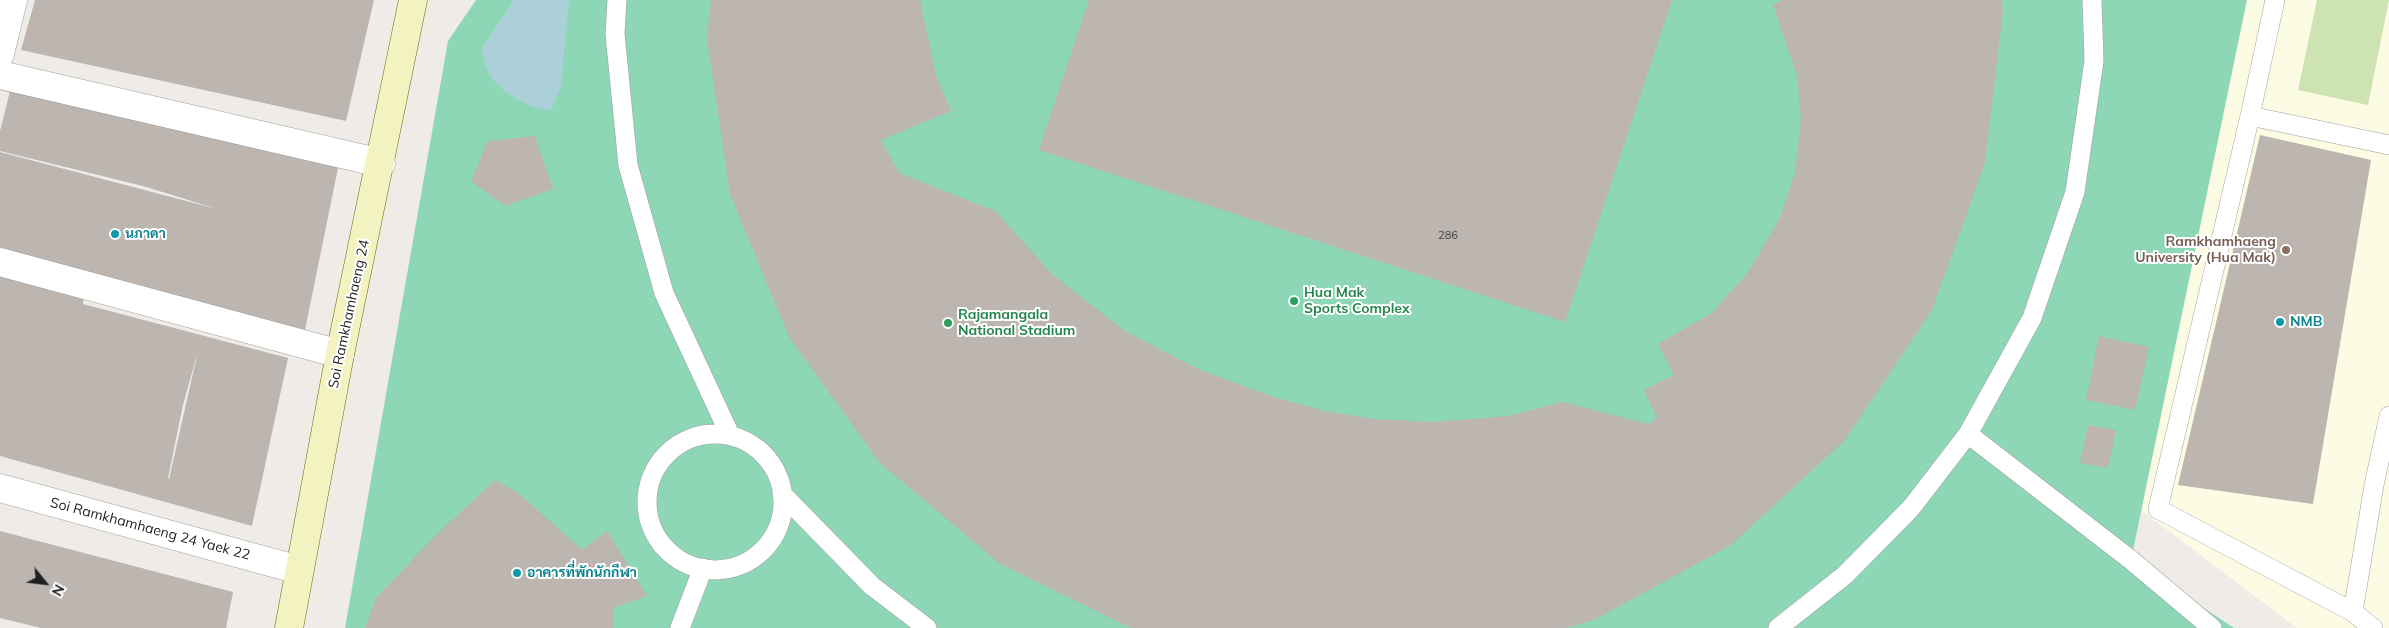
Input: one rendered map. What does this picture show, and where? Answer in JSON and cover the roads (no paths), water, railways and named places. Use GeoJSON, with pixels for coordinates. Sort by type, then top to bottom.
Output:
{"type":"FeatureCollection","features":[{"type":"Feature","properties":{"kind":"main road","name":"Soi Ramkhamhaeng 24"},"geometry":{"type":"LineString","coordinates":[[289,628],[340,354],[381,163],[413,0]]}},
{"type":"Feature","properties":{"kind":"street"},"geometry":{"type":"LineString","coordinates":[[0,54],[13,0]]}},
{"type":"Feature","properties":{"kind":"street"},"geometry":{"type":"LineString","coordinates":[[0,75],[381,163]]}},
{"type":"Feature","properties":{"kind":"street"},"geometry":{"type":"LineString","coordinates":[[0,262],[340,354]]}},
{"type":"Feature","properties":{"kind":"street","name":"Soi Ramkhamhaeng 24 Yaek 22"},"geometry":{"type":"LineString","coordinates":[[0,488],[300,570]]}},
{"type":"Feature","properties":{"kind":"lane"},"geometry":{"type":"LineString","coordinates":[[617,0],[615,34],[628,165],[664,292],[730,435]]}},
{"type":"Feature","properties":{"kind":"lane"},"geometry":{"type":"LineString","coordinates":[[1778,628],[1845,575],[1911,508],[1968,434],[2032,318],[2074,192],[2094,61],[2092,0]]}},
{"type":"Feature","properties":{"kind":"lane"},"geometry":{"type":"LineString","coordinates":[[2275,0],[2250,116],[2158,509],[2354,612],[2373,628]]}},
{"type":"Feature","properties":{"kind":"lane"},"geometry":{"type":"LineString","coordinates":[[2250,116],[2389,145]]}},
{"type":"Feature","properties":{"kind":"lane"},"geometry":{"type":"LineString","coordinates":[[2354,612],[2381,487],[2389,416]]}},
{"type":"Feature","properties":{"kind":"lane"},"geometry":{"type":"LineString","coordinates":[[706,434],[730,435],[752,444],[769,460],[780,481],[782,494],[783,505],[778,525],[768,544],[752,559],[733,568],[712,570],[691,566],[672,556],[658,541],[649,522],[646,498],[652,475],[665,455],[684,441],[706,434]]}},
{"type":"Feature","properties":{"kind":"lane"},"geometry":{"type":"LineString","coordinates":[[1968,434],[2131,560],[2212,628]]}},
{"type":"Feature","properties":{"kind":"lane"},"geometry":{"type":"LineString","coordinates":[[782,494],[872,586],[927,628]]}},
{"type":"Feature","properties":{"kind":"lane"},"geometry":{"type":"LineString","coordinates":[[680,628],[703,568]]}},
{"type":"Feature","properties":{"kind":"water"},"geometry":{"type":"Polygon","coordinates":[[[514,0],[569,0],[561,87],[551,110],[533,106],[513,97],[496,83],[486,68],[482,48],[514,0]]]}},
{"type":"Feature","properties":{"kind":"place","name":"นภาดา"},"geometry":{"type":"Point","coordinates":[115,234]}},
{"type":"Feature","properties":{"kind":"place","name":"Ramkhamhaeng University (Hua Mak)"},"geometry":{"type":"Point","coordinates":[2286,250]}},
{"type":"Feature","properties":{"kind":"place","name":"Hua Mak Sports Complex"},"geometry":{"type":"Point","coordinates":[1294,301]}},
{"type":"Feature","properties":{"kind":"place","name":"NMB"},"geometry":{"type":"Point","coordinates":[2280,322]}},
{"type":"Feature","properties":{"kind":"place","name":"Rajamangala National Stadium"},"geometry":{"type":"Point","coordinates":[948,323]}},
{"type":"Feature","properties":{"kind":"place","name":"อาคารที่พักนักกีฬา"},"geometry":{"type":"Point","coordinates":[517,573]}}]}
